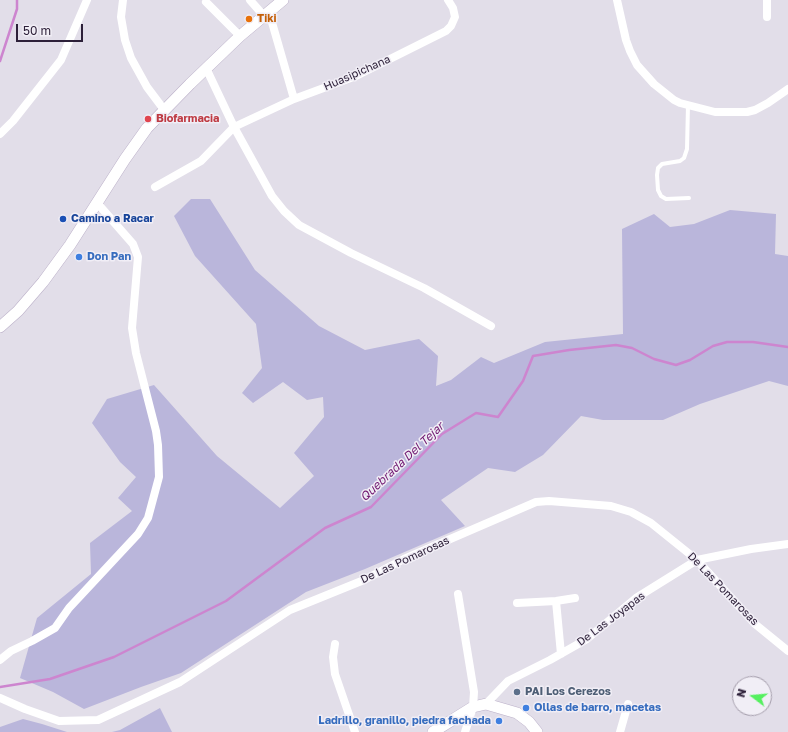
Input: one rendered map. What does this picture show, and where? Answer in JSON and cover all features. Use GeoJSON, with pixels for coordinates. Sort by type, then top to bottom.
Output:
{"type":"FeatureCollection","features":[{"type":"Feature","properties":{"kind":"street"},"geometry":{"type":"LineString","coordinates":[[0,134],[14,121],[61,60],[87,0]]}},
{"type":"Feature","properties":{"kind":"street"},"geometry":{"type":"LineString","coordinates":[[123,0],[121,17],[125,40],[131,58],[146,87],[165,111]]}},
{"type":"Feature","properties":{"kind":"street"},"geometry":{"type":"LineString","coordinates":[[250,0],[266,14],[294,99]]}},
{"type":"Feature","properties":{"kind":"street"},"geometry":{"type":"LineString","coordinates":[[0,327],[18,311],[43,282],[98,204],[125,159],[143,134],[206,68],[240,36],[283,0]]}},
{"type":"Feature","properties":{"kind":"street","name":"Huasipichana"},"geometry":{"type":"LineString","coordinates":[[234,127],[294,99],[356,76],[446,31],[452,26],[455,17],[453,8],[448,0]]}},
{"type":"Feature","properties":{"kind":"street"},"geometry":{"type":"LineString","coordinates":[[617,0],[626,40],[637,65],[654,84],[674,100],[715,112],[747,112],[755,110],[768,103],[788,89]]}},
{"type":"Feature","properties":{"kind":"street"},"geometry":{"type":"LineString","coordinates":[[767,0],[767,17]]}},
{"type":"Feature","properties":{"kind":"street"},"geometry":{"type":"LineString","coordinates":[[206,2],[240,36]]}},
{"type":"Feature","properties":{"kind":"street"},"geometry":{"type":"LineString","coordinates":[[206,68],[234,127],[272,196],[284,211],[299,224],[351,253],[424,288],[492,326]]}},
{"type":"Feature","properties":{"kind":"street"},"geometry":{"type":"LineString","coordinates":[[155,187],[201,161],[234,127]]}},
{"type":"Feature","properties":{"kind":"street"},"geometry":{"type":"LineString","coordinates":[[0,660],[11,651],[55,628],[69,608],[138,534],[148,518],[159,477],[156,430],[136,353],[132,328],[138,257],[133,244],[98,204]]}},
{"type":"Feature","properties":{"kind":"street","name":"De Las Pomarosas"},"geometry":{"type":"LineString","coordinates":[[0,698],[59,721],[98,720],[180,682],[290,610],[364,580],[404,559],[536,502],[549,501],[611,506],[631,512],[651,523],[697,560],[755,624],[788,651]]}},
{"type":"Feature","properties":{"kind":"street"},"geometry":{"type":"LineString","coordinates":[[697,560],[751,549],[788,544]]}},
{"type":"Feature","properties":{"kind":"street","name":"De Las Joyapas"},"geometry":{"type":"LineString","coordinates":[[486,704],[508,680],[561,654],[587,639],[636,598],[697,560]]}},
{"type":"Feature","properties":{"kind":"street"},"geometry":{"type":"LineString","coordinates":[[458,594],[474,692],[473,707],[465,732]]}},
{"type":"Feature","properties":{"kind":"street"},"geometry":{"type":"LineString","coordinates":[[517,603],[556,601],[575,598]]}},
{"type":"Feature","properties":{"kind":"street"},"geometry":{"type":"LineString","coordinates":[[556,601],[561,654]]}},
{"type":"Feature","properties":{"kind":"street"},"geometry":{"type":"LineString","coordinates":[[335,644],[333,657],[335,674],[355,732]]}},
{"type":"Feature","properties":{"kind":"street"},"geometry":{"type":"LineString","coordinates":[[432,732],[473,707],[486,704],[517,713],[529,722],[537,732]]}},
{"type":"Feature","properties":{"kind":"street"},"geometry":{"type":"LineString","coordinates":[[620,732],[628,704]]}},
{"type":"Feature","properties":{"kind":"lane"},"geometry":{"type":"LineString","coordinates":[[688,105],[687,149],[684,158],[680,161],[662,164],[658,168],[657,175],[658,190],[661,196],[666,199],[689,198]]}},
{"type":"Feature","properties":{"kind":"shaded area"},"geometry":{"type":"Polygon","coordinates":[[[191,199],[210,199],[255,270],[319,326],[365,350],[419,339],[438,356],[436,386],[451,380],[481,357],[494,363],[545,342],[623,334],[622,229],[654,214],[670,227],[694,224],[730,210],[776,214],[775,254],[788,256],[788,386],[769,381],[700,404],[663,420],[603,420],[581,416],[543,455],[515,472],[488,468],[441,500],[465,526],[365,569],[306,592],[181,673],[84,709],[53,692],[20,678],[37,618],[91,574],[90,543],[132,511],[118,498],[136,477],[120,462],[92,423],[107,399],[154,385],[217,456],[280,508],[314,476],[294,453],[324,417],[323,397],[307,400],[283,382],[253,403],[242,393],[262,368],[256,324],[195,256],[174,216],[191,199]]]}},
{"type":"Feature","properties":{"kind":"shaded area"},"geometry":{"type":"Polygon","coordinates":[[[160,708],[172,732],[112,732],[120,730],[160,708]]]}},
{"type":"Feature","properties":{"kind":"shaded area"},"geometry":{"type":"Polygon","coordinates":[[[23,719],[67,732],[0,732],[0,727],[23,719]]]}},
{"type":"Feature","properties":{"kind":"waterway"},"geometry":{"type":"LineString","coordinates":[[0,61],[17,9],[17,0]]}},
{"type":"Feature","properties":{"kind":"waterway","name":"Quebrada Del Tejar"},"geometry":{"type":"LineString","coordinates":[[0,687],[50,679],[114,657],[226,601],[325,528],[371,507],[442,434],[476,413],[498,417],[523,381],[533,356],[569,350],[616,345],[632,348],[654,359],[676,365],[690,360],[713,346],[727,342],[753,342],[788,347]]}},
{"type":"Feature","properties":{"kind":"place","name":"Tiki"},"geometry":{"type":"Point","coordinates":[249,19]}},
{"type":"Feature","properties":{"kind":"place","name":"Biofarmacia"},"geometry":{"type":"Point","coordinates":[148,119]}},
{"type":"Feature","properties":{"kind":"place","name":"Camino a Racar"},"geometry":{"type":"Point","coordinates":[63,219]}},
{"type":"Feature","properties":{"kind":"place","name":"Don Pan"},"geometry":{"type":"Point","coordinates":[79,257]}},
{"type":"Feature","properties":{"kind":"place","name":"PAI Los Cerezos"},"geometry":{"type":"Point","coordinates":[517,692]}},
{"type":"Feature","properties":{"kind":"place","name":"Ollas de barro, macetas"},"geometry":{"type":"Point","coordinates":[526,708]}},
{"type":"Feature","properties":{"kind":"place","name":"Ladrillo, granillo, piedra fachada"},"geometry":{"type":"Point","coordinates":[499,721]}}]}
